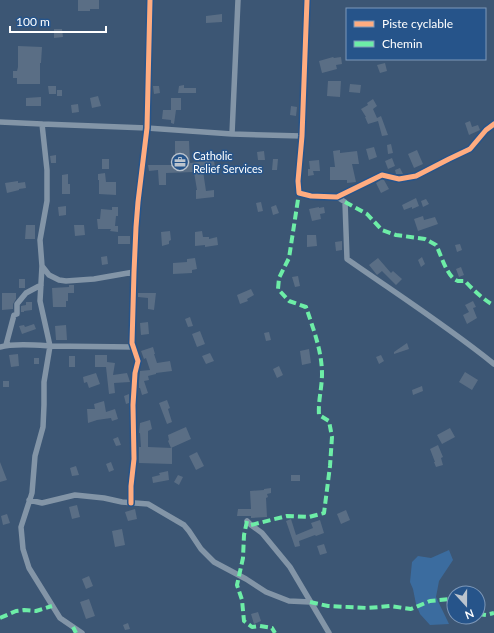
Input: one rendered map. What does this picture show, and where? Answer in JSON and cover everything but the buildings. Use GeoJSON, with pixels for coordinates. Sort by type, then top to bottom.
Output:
{"type":"FeatureCollection","features":[{"type":"Feature","properties":{"kind":"street"},"geometry":{"type":"LineString","coordinates":[[131,503],[134,459],[133,405],[135,373],[138,361],[132,343],[134,272],[137,214],[147,128],[150,0]]}},
{"type":"Feature","properties":{"kind":"street"},"geometry":{"type":"LineString","coordinates":[[232,134],[238,0]]}},
{"type":"Feature","properties":{"kind":"street"},"geometry":{"type":"LineString","coordinates":[[307,0],[302,136],[298,181],[299,192],[311,196],[337,197],[382,175],[399,179],[416,176],[470,150],[486,130],[494,124]]}},
{"type":"Feature","properties":{"kind":"street"},"geometry":{"type":"LineString","coordinates":[[0,122],[147,128],[232,134],[302,136]]}},
{"type":"Feature","properties":{"kind":"street"},"geometry":{"type":"LineString","coordinates":[[42,124],[47,170],[47,201],[40,240],[42,266],[40,301],[50,346],[44,382],[43,427],[35,456],[32,493],[21,527],[23,549],[29,568],[60,618],[82,633]]}},
{"type":"Feature","properties":{"kind":"street"},"geometry":{"type":"LineString","coordinates":[[337,197],[345,202],[347,259],[424,312],[494,364]]}},
{"type":"Feature","properties":{"kind":"street"},"geometry":{"type":"LineString","coordinates":[[42,266],[48,275],[59,280],[66,281],[94,279],[134,272]]}},
{"type":"Feature","properties":{"kind":"street"},"geometry":{"type":"LineString","coordinates":[[41,285],[26,293],[17,304],[17,314],[14,316],[3,346],[39,345],[133,347]]}},
{"type":"Feature","properties":{"kind":"street"},"geometry":{"type":"LineString","coordinates":[[29,500],[42,503],[76,494],[122,502],[148,504],[184,525],[201,549],[214,562],[246,579],[266,592],[289,601],[310,602]]}},
{"type":"Feature","properties":{"kind":"street"},"geometry":{"type":"LineString","coordinates":[[247,521],[262,533],[290,567],[329,633]]}},
{"type":"Feature","properties":{"kind":"shaded area"},"geometry":{"type":"Polygon","coordinates":[[[449,550],[453,560],[439,581],[436,597],[446,618],[446,624],[430,625],[420,614],[410,582],[412,562],[418,556],[431,558],[449,550]]]}},
{"type":"Feature","properties":{"kind":"marked path"},"geometry":{"type":"LineString","coordinates":[[251,525],[287,516],[309,517],[324,513],[332,437],[329,421],[319,415],[322,374],[319,348],[306,307],[289,301],[278,289],[279,278],[289,258],[299,193]]}},
{"type":"Feature","properties":{"kind":"marked path"},"geometry":{"type":"LineString","coordinates":[[345,202],[367,214],[382,230],[396,235],[425,239],[436,245],[448,271],[454,279],[458,281],[465,281],[483,298],[494,305]]}},
{"type":"Feature","properties":{"kind":"marked path"},"geometry":{"type":"LineString","coordinates":[[247,521],[244,535],[243,558],[237,585],[242,600],[244,621],[252,627],[260,626],[272,628],[275,633]]}},
{"type":"Feature","properties":{"kind":"marked path"},"geometry":{"type":"LineString","coordinates":[[310,602],[328,606],[368,608],[390,606],[411,609],[430,601],[446,599]]}},
{"type":"Feature","properties":{"kind":"marked path"},"geometry":{"type":"LineString","coordinates":[[0,618],[16,611],[36,611],[52,606]]}},
{"type":"Feature","properties":{"kind":"marked path"},"geometry":{"type":"LineString","coordinates":[[486,615],[494,613]]}},
{"type":"Feature","properties":{"kind":"marked path"},"geometry":{"type":"LineString","coordinates":[[73,627],[76,633]]}},
{"type":"Feature","properties":{"kind":"cycle path"},"geometry":{"type":"LineString","coordinates":[[131,503],[134,459],[133,405],[135,373],[138,361],[132,343],[134,272],[138,202],[147,128],[150,0]]}},
{"type":"Feature","properties":{"kind":"cycle path"},"geometry":{"type":"LineString","coordinates":[[307,0],[302,136],[298,181],[299,193],[311,196],[337,197],[382,175],[399,179],[416,176],[470,149],[486,130],[494,124]]}},
{"type":"Feature","properties":{"kind":"place","name":"Catholic Relief Services"},"geometry":{"type":"Point","coordinates":[180,162]}}]}
